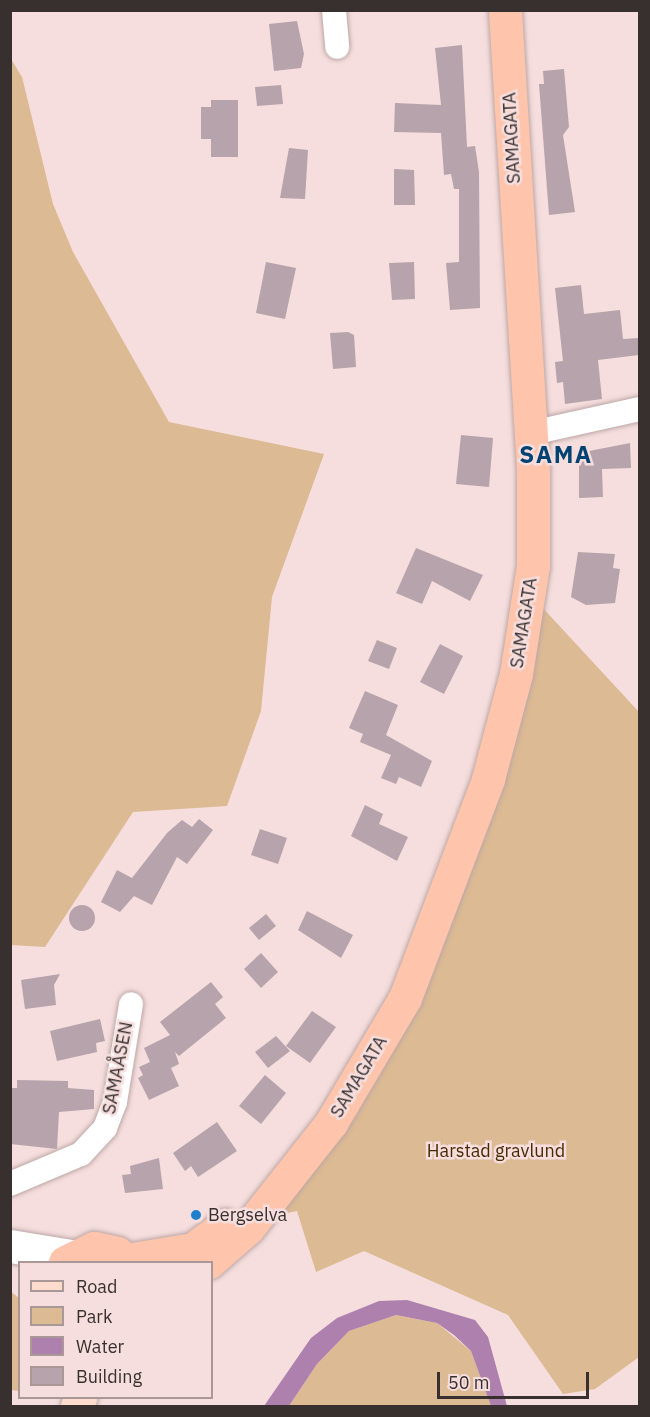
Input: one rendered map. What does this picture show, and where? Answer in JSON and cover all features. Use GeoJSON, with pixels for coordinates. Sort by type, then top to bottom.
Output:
{"type":"FeatureCollection","features":[{"type":"Feature","properties":{"kind":"highway","name":"SAMAGATA"},"geometry":{"type":"LineString","coordinates":[[211,1261],[248,1228],[353,1092],[405,998],[488,779],[516,674],[533,566],[530,428],[506,10]]}},
{"type":"Feature","properties":{"kind":"highway","name":"SAMAGATA"},"geometry":{"type":"LineString","coordinates":[[127,1261],[193,1249],[284,1180]]}},
{"type":"Feature","properties":{"kind":"highway"},"geometry":{"type":"LineString","coordinates":[[68,1259],[100,1248],[127,1261]]}},
{"type":"Feature","properties":{"kind":"main road"},"geometry":{"type":"LineString","coordinates":[[10,1246],[68,1259]]}},
{"type":"Feature","properties":{"kind":"street"},"geometry":{"type":"LineString","coordinates":[[334,10],[337,47]]}},
{"type":"Feature","properties":{"kind":"street"},"geometry":{"type":"LineString","coordinates":[[530,428],[545,430],[639,409]]}},
{"type":"Feature","properties":{"kind":"street","name":"SAMAÅSEN"},"geometry":{"type":"LineString","coordinates":[[10,1184],[81,1154],[105,1128],[115,1102],[131,1004]]}},
{"type":"Feature","properties":{"kind":"green space"},"geometry":{"type":"Polygon","coordinates":[[[11,59],[22,77],[53,204],[73,252],[169,422],[324,454],[272,597],[261,711],[227,806],[133,812],[45,947],[10,945],[11,59]]]}},
{"type":"Feature","properties":{"kind":"green space","name":"Harstad gravlund"},"geometry":{"type":"Polygon","coordinates":[[[541,606],[639,712],[639,1357],[595,1389],[563,1394],[508,1315],[364,1251],[316,1272],[297,1211],[282,1214],[354,1113],[541,606]]]}},
{"type":"Feature","properties":{"kind":"green space"},"geometry":{"type":"Polygon","coordinates":[[[10,1291],[18,1297],[18,1391],[11,1390],[10,1291]]]}},
{"type":"Feature","properties":{"kind":"green space"},"geometry":{"type":"Polygon","coordinates":[[[396,1315],[437,1323],[471,1351],[491,1406],[289,1406],[317,1364],[349,1331],[396,1315]]]}},
{"type":"Feature","properties":{"kind":"water"},"geometry":{"type":"Polygon","coordinates":[[[407,1300],[475,1320],[488,1337],[507,1406],[491,1406],[471,1351],[454,1335],[437,1323],[396,1315],[349,1331],[317,1364],[289,1406],[264,1406],[311,1338],[337,1318],[379,1301],[407,1300]]]}},
{"type":"Feature","properties":{"kind":"building"},"geometry":{"type":"Polygon","coordinates":[[[297,21],[304,54],[301,68],[274,71],[269,24],[297,21]]]}},
{"type":"Feature","properties":{"kind":"building"},"geometry":{"type":"Polygon","coordinates":[[[462,45],[467,147],[475,146],[479,172],[480,308],[450,310],[446,263],[459,262],[459,189],[454,189],[451,174],[444,175],[441,133],[394,132],[395,103],[441,105],[435,48],[462,45]]]}},
{"type":"Feature","properties":{"kind":"building"},"geometry":{"type":"Polygon","coordinates":[[[564,69],[569,127],[563,135],[575,212],[549,215],[539,84],[544,84],[543,71],[564,69]]]}},
{"type":"Feature","properties":{"kind":"building"},"geometry":{"type":"Polygon","coordinates":[[[281,85],[283,104],[257,106],[255,87],[281,85]]]}},
{"type":"Feature","properties":{"kind":"building"},"geometry":{"type":"Polygon","coordinates":[[[211,100],[238,100],[238,157],[211,157],[211,139],[201,139],[201,107],[211,107],[211,100]]]}},
{"type":"Feature","properties":{"kind":"building"},"geometry":{"type":"Polygon","coordinates":[[[289,148],[308,150],[305,199],[280,198],[289,148]]]}},
{"type":"Feature","properties":{"kind":"building"},"geometry":{"type":"Polygon","coordinates":[[[394,169],[414,170],[415,205],[394,205],[394,169]]]}},
{"type":"Feature","properties":{"kind":"building"},"geometry":{"type":"Polygon","coordinates":[[[266,262],[296,268],[285,319],[256,313],[266,262]]]}},
{"type":"Feature","properties":{"kind":"building"},"geometry":{"type":"Polygon","coordinates":[[[414,262],[415,299],[392,300],[389,263],[414,262]]]}},
{"type":"Feature","properties":{"kind":"building"},"geometry":{"type":"Polygon","coordinates":[[[581,285],[584,314],[620,310],[623,339],[639,338],[639,355],[598,360],[602,399],[565,404],[563,382],[557,383],[555,362],[563,361],[555,288],[581,285]]]}},
{"type":"Feature","properties":{"kind":"building"},"geometry":{"type":"Polygon","coordinates":[[[348,332],[354,335],[356,367],[333,369],[330,333],[348,332]]]}},
{"type":"Feature","properties":{"kind":"building"},"geometry":{"type":"Polygon","coordinates":[[[461,435],[493,438],[489,487],[456,484],[461,435]]]}},
{"type":"Feature","properties":{"kind":"building"},"geometry":{"type":"Polygon","coordinates":[[[630,443],[631,468],[602,469],[603,497],[579,498],[579,453],[630,443]]]}},
{"type":"Feature","properties":{"kind":"building"},"geometry":{"type":"Polygon","coordinates":[[[416,548],[483,575],[470,601],[432,581],[422,604],[396,593],[416,548]]]}},
{"type":"Feature","properties":{"kind":"building"},"geometry":{"type":"Polygon","coordinates":[[[578,552],[615,554],[613,568],[620,569],[615,603],[586,605],[571,597],[578,552]]]}},
{"type":"Feature","properties":{"kind":"building"},"geometry":{"type":"Polygon","coordinates":[[[377,640],[397,648],[389,669],[368,661],[377,640]]]}},
{"type":"Feature","properties":{"kind":"building"},"geometry":{"type":"Polygon","coordinates":[[[440,644],[463,656],[444,694],[420,682],[440,644]]]}},
{"type":"Feature","properties":{"kind":"building"},"geometry":{"type":"Polygon","coordinates":[[[365,691],[398,705],[386,735],[432,761],[421,787],[399,777],[396,784],[381,778],[391,755],[360,742],[363,734],[349,728],[365,691]]]}},
{"type":"Feature","properties":{"kind":"building"},"geometry":{"type":"Polygon","coordinates":[[[365,805],[383,814],[379,824],[408,837],[397,861],[351,836],[365,805]]]}},
{"type":"Feature","properties":{"kind":"building"},"geometry":{"type":"Polygon","coordinates":[[[199,819],[213,830],[187,864],[177,857],[152,905],[134,896],[120,912],[101,902],[117,870],[132,878],[167,833],[182,820],[192,827],[199,819]]]}},
{"type":"Feature","properties":{"kind":"building"},"geometry":{"type":"Polygon","coordinates":[[[260,829],[287,838],[278,864],[251,855],[260,829]]]}},
{"type":"Feature","properties":{"kind":"building"},"geometry":{"type":"Polygon","coordinates":[[[82,905],[91,909],[95,918],[91,927],[82,931],[73,927],[69,918],[73,909],[82,905]]]}},
{"type":"Feature","properties":{"kind":"building"},"geometry":{"type":"Polygon","coordinates":[[[307,911],[353,935],[341,958],[298,930],[307,911]]]}},
{"type":"Feature","properties":{"kind":"building"},"geometry":{"type":"Polygon","coordinates":[[[266,914],[276,926],[259,940],[249,928],[266,914]]]}},
{"type":"Feature","properties":{"kind":"building"},"geometry":{"type":"Polygon","coordinates":[[[261,953],[278,972],[261,988],[244,969],[261,953]]]}},
{"type":"Feature","properties":{"kind":"building"},"geometry":{"type":"Polygon","coordinates":[[[60,974],[54,985],[56,1005],[25,1009],[21,980],[60,974]]]}},
{"type":"Feature","properties":{"kind":"building"},"geometry":{"type":"Polygon","coordinates":[[[211,982],[223,997],[215,1004],[226,1018],[179,1056],[175,1052],[179,1064],[171,1068],[179,1086],[149,1100],[138,1078],[143,1075],[139,1067],[150,1062],[144,1048],[170,1035],[160,1022],[211,982]]]}},
{"type":"Feature","properties":{"kind":"building"},"geometry":{"type":"Polygon","coordinates":[[[312,1011],[336,1027],[310,1063],[286,1046],[312,1011]]]}},
{"type":"Feature","properties":{"kind":"building"},"geometry":{"type":"Polygon","coordinates":[[[100,1019],[105,1041],[96,1043],[97,1052],[57,1061],[50,1031],[100,1019]]]}},
{"type":"Feature","properties":{"kind":"building"},"geometry":{"type":"Polygon","coordinates":[[[276,1036],[290,1051],[268,1068],[255,1052],[276,1036]]]}},
{"type":"Feature","properties":{"kind":"building"},"geometry":{"type":"Polygon","coordinates":[[[265,1075],[286,1093],[261,1124],[239,1106],[265,1075]]]}},
{"type":"Feature","properties":{"kind":"building"},"geometry":{"type":"Polygon","coordinates":[[[17,1080],[68,1081],[68,1088],[94,1090],[94,1109],[59,1112],[57,1149],[10,1144],[10,1088],[17,1088],[17,1080]]]}},
{"type":"Feature","properties":{"kind":"building"},"geometry":{"type":"Polygon","coordinates":[[[217,1122],[237,1151],[198,1177],[191,1166],[185,1171],[173,1153],[217,1122]]]}},
{"type":"Feature","properties":{"kind":"building"},"geometry":{"type":"Polygon","coordinates":[[[159,1158],[163,1189],[125,1193],[122,1175],[131,1174],[130,1166],[159,1158]]]}},
{"type":"Feature","properties":{"kind":"place","name":"Bergselva"},"geometry":{"type":"Point","coordinates":[196,1215]}},
{"type":"Feature","properties":{"kind":"district","name":"SAMA"},"geometry":{"type":"Point","coordinates":[556,455]}}]}
